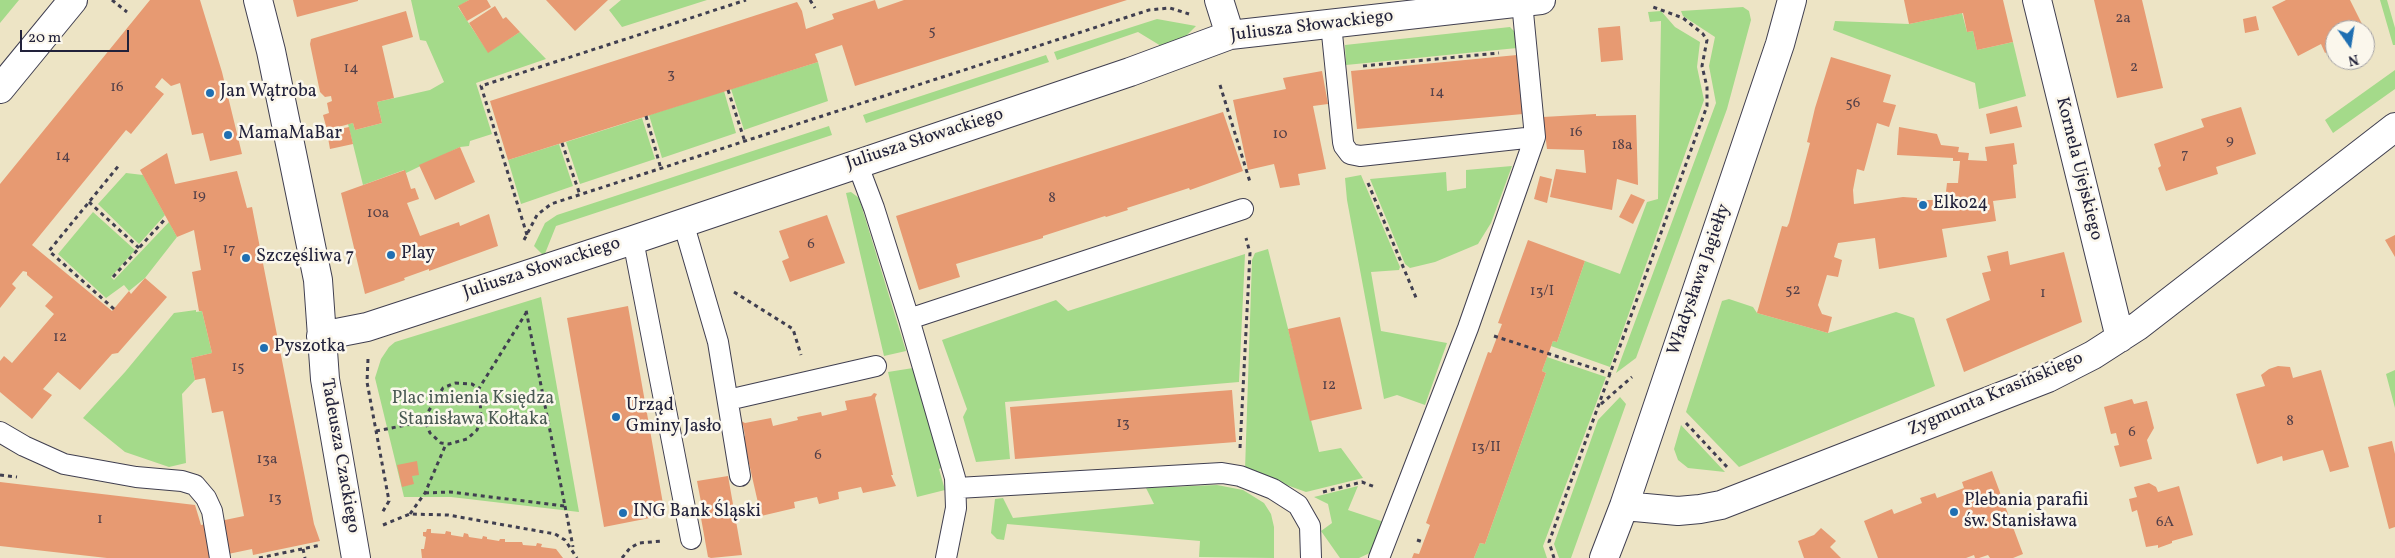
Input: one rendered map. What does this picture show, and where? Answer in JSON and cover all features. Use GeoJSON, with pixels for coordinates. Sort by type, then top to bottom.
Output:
{"type":"FeatureCollection","features":[{"type":"Feature","properties":{"kind":"street"},"geometry":{"type":"LineString","coordinates":[[0,89],[73,0]]}},
{"type":"Feature","properties":{"kind":"street","name":"Tadeusza Czackiego"},"geometry":{"type":"LineString","coordinates":[[258,0],[271,51],[318,280],[325,379],[356,558]]}},
{"type":"Feature","properties":{"kind":"street"},"geometry":{"type":"LineString","coordinates":[[1219,0],[1230,35]]}},
{"type":"Feature","properties":{"kind":"street","name":"Władysława Jagiełły"},"geometry":{"type":"LineString","coordinates":[[1604,558],[1624,506],[1780,44],[1792,0]]}},
{"type":"Feature","properties":{"kind":"street","name":"Kornela Ujejskiego"},"geometry":{"type":"LineString","coordinates":[[2036,0],[2120,338]]}},
{"type":"Feature","properties":{"kind":"street","name":"Juliusza Słowackiego"},"geometry":{"type":"LineString","coordinates":[[321,336],[367,327],[633,240],[857,162],[1130,72],[1230,35],[1532,1]]}},
{"type":"Feature","properties":{"kind":"street","name":"Zygmunta Krasińskiego"},"geometry":{"type":"LineString","coordinates":[[1624,506],[1678,511],[1700,509],[1721,504],[2048,378],[2120,338],[2395,127]]}},
{"type":"Feature","properties":{"kind":"lane"},"geometry":{"type":"LineString","coordinates":[[1379,558],[1468,328],[1535,137],[1532,1]]}},
{"type":"Feature","properties":{"kind":"lane"},"geometry":{"type":"LineString","coordinates":[[1331,24],[1342,142],[1350,154],[1360,156],[1535,137]]}},
{"type":"Feature","properties":{"kind":"lane"},"geometry":{"type":"LineString","coordinates":[[857,162],[874,208],[909,319],[957,488],[956,508],[946,558]]}},
{"type":"Feature","properties":{"kind":"lane"},"geometry":{"type":"LineString","coordinates":[[909,319],[1242,209]]}},
{"type":"Feature","properties":{"kind":"lane"},"geometry":{"type":"LineString","coordinates":[[683,222],[718,342],[740,476]]}},
{"type":"Feature","properties":{"kind":"lane"},"geometry":{"type":"LineString","coordinates":[[633,240],[691,539]]}},
{"type":"Feature","properties":{"kind":"lane"},"geometry":{"type":"LineString","coordinates":[[728,400],[876,366]]}},
{"type":"Feature","properties":{"kind":"lane"},"geometry":{"type":"LineString","coordinates":[[0,432],[24,446],[64,464],[136,477],[182,480],[195,485],[206,498],[212,512],[220,558]]}},
{"type":"Feature","properties":{"kind":"lane"},"geometry":{"type":"LineString","coordinates":[[957,488],[1222,473],[1256,482],[1298,505],[1310,526],[1311,558]]}},
{"type":"Feature","properties":{"kind":"path"},"geometry":{"type":"LineString","coordinates":[[112,0],[127,12]]}},
{"type":"Feature","properties":{"kind":"path"},"geometry":{"type":"LineString","coordinates":[[527,236],[481,86],[746,0]]}},
{"type":"Feature","properties":{"kind":"path"},"geometry":{"type":"LineString","coordinates":[[810,0],[815,8]]}},
{"type":"Feature","properties":{"kind":"path"},"geometry":{"type":"LineString","coordinates":[[1554,558],[1549,542],[1612,374],[1708,96],[1702,66],[1707,40],[1703,34],[1683,18],[1653,7]]}},
{"type":"Feature","properties":{"kind":"path"},"geometry":{"type":"LineString","coordinates":[[522,244],[534,218],[543,209],[580,195],[1150,10],[1170,8],[1186,13]]}},
{"type":"Feature","properties":{"kind":"path"},"geometry":{"type":"LineString","coordinates":[[1358,67],[1507,53]]}},
{"type":"Feature","properties":{"kind":"path"},"geometry":{"type":"LineString","coordinates":[[1220,85],[1250,179],[1251,189]]}},
{"type":"Feature","properties":{"kind":"path"},"geometry":{"type":"LineString","coordinates":[[728,90],[744,142]]}},
{"type":"Feature","properties":{"kind":"path"},"geometry":{"type":"LineString","coordinates":[[646,116],[660,169]]}},
{"type":"Feature","properties":{"kind":"path"},"geometry":{"type":"LineString","coordinates":[[562,143],[580,195]]}},
{"type":"Feature","properties":{"kind":"path"},"geometry":{"type":"LineString","coordinates":[[1360,156],[1367,180],[1417,300]]}},
{"type":"Feature","properties":{"kind":"path"},"geometry":{"type":"LineString","coordinates":[[114,309],[49,251],[120,164]]}},
{"type":"Feature","properties":{"kind":"path"},"geometry":{"type":"LineString","coordinates":[[89,202],[139,248]]}},
{"type":"Feature","properties":{"kind":"path"},"geometry":{"type":"LineString","coordinates":[[113,277],[166,218]]}},
{"type":"Feature","properties":{"kind":"path"},"geometry":{"type":"LineString","coordinates":[[1231,448],[1241,448],[1250,253],[1244,233]]}},
{"type":"Feature","properties":{"kind":"path"},"geometry":{"type":"LineString","coordinates":[[697,269],[792,329],[810,382]]}},
{"type":"Feature","properties":{"kind":"path"},"geometry":{"type":"LineString","coordinates":[[525,304],[573,550]]}},
{"type":"Feature","properties":{"kind":"path"},"geometry":{"type":"LineString","coordinates":[[478,390],[472,384],[464,383],[455,383],[443,388],[431,405],[427,421],[430,433],[434,438],[446,444],[463,442],[476,430],[481,418],[478,390],[527,312]]}},
{"type":"Feature","properties":{"kind":"path"},"geometry":{"type":"LineString","coordinates":[[1468,328],[1612,374]]}},
{"type":"Feature","properties":{"kind":"path"},"geometry":{"type":"LineString","coordinates":[[369,357],[367,382],[389,501],[382,514]]}},
{"type":"Feature","properties":{"kind":"path"},"geometry":{"type":"LineString","coordinates":[[1600,404],[1640,371]]}},
{"type":"Feature","properties":{"kind":"path"},"geometry":{"type":"LineString","coordinates":[[376,431],[427,421]]}},
{"type":"Feature","properties":{"kind":"path"},"geometry":{"type":"LineString","coordinates":[[1683,421],[1734,474]]}},
{"type":"Feature","properties":{"kind":"path"},"geometry":{"type":"LineString","coordinates":[[410,514],[425,493],[446,444]]}},
{"type":"Feature","properties":{"kind":"path"},"geometry":{"type":"LineString","coordinates":[[1298,505],[1312,495],[1362,482],[1401,497]]}},
{"type":"Feature","properties":{"kind":"path"},"geometry":{"type":"LineString","coordinates":[[425,493],[450,492],[565,506]]}},
{"type":"Feature","properties":{"kind":"path"},"geometry":{"type":"LineString","coordinates":[[383,525],[410,514],[448,515],[555,534],[565,540],[577,558]]}},
{"type":"Feature","properties":{"kind":"path"},"geometry":{"type":"LineString","coordinates":[[622,558],[630,548],[639,543],[691,539]]}},
{"type":"Feature","properties":{"kind":"path"},"geometry":{"type":"LineString","coordinates":[[258,558],[303,549],[326,542]]}},
{"type":"Feature","properties":{"kind":"path"},"geometry":{"type":"LineString","coordinates":[[303,549],[305,558]]}},
{"type":"Feature","properties":{"kind":"green space"},"geometry":{"type":"Polygon","coordinates":[[[0,0],[19,0],[0,23],[0,0]]]}},
{"type":"Feature","properties":{"kind":"green space"},"geometry":{"type":"Polygon","coordinates":[[[411,0],[469,0],[458,7],[488,52],[520,32],[546,59],[476,83],[492,134],[470,141],[469,146],[460,147],[406,173],[404,170],[363,185],[348,124],[353,123],[355,130],[382,123],[377,102],[430,90],[444,82],[426,41],[420,40],[411,0]]]}},
{"type":"Feature","properties":{"kind":"green space"},"geometry":{"type":"Polygon","coordinates":[[[621,0],[707,0],[622,27],[609,10],[621,0]]]}},
{"type":"Feature","properties":{"kind":"green space"},"geometry":{"type":"Polygon","coordinates":[[[2380,0],[2387,0],[2395,28],[2395,45],[2393,45],[2380,0]]]}},
{"type":"Feature","properties":{"kind":"green space"},"geometry":{"type":"Polygon","coordinates":[[[1743,7],[1749,11],[1751,20],[1727,109],[1636,358],[1616,373],[1716,103],[1709,66],[1715,37],[1683,16],[1681,11],[1743,7]]]}},
{"type":"Feature","properties":{"kind":"green space"},"geometry":{"type":"Polygon","coordinates":[[[1661,11],[1675,27],[1700,42],[1697,67],[1704,100],[1610,367],[1551,346],[1553,341],[1557,342],[1585,261],[1620,274],[1647,202],[1658,199],[1661,21],[1650,22],[1648,12],[1661,11]]]}},
{"type":"Feature","properties":{"kind":"green space"},"geometry":{"type":"Polygon","coordinates":[[[1962,13],[1967,32],[1973,31],[1977,50],[2013,42],[2026,96],[1979,109],[1975,83],[1833,30],[1835,21],[1909,24],[1962,13]]]}},
{"type":"Feature","properties":{"kind":"green space"},"geometry":{"type":"Polygon","coordinates":[[[1157,19],[1196,26],[1186,36],[1161,46],[1138,32],[1057,60],[1054,52],[1157,19]]]}},
{"type":"Feature","properties":{"kind":"green space"},"geometry":{"type":"Polygon","coordinates":[[[1510,27],[1515,32],[1517,48],[1346,65],[1345,45],[1510,27]]]}},
{"type":"Feature","properties":{"kind":"green space"},"geometry":{"type":"Polygon","coordinates":[[[1046,55],[1049,62],[866,123],[863,115],[1046,55]]]}},
{"type":"Feature","properties":{"kind":"green space"},"geometry":{"type":"Polygon","coordinates":[[[818,62],[828,101],[744,130],[731,89],[818,62]]]}},
{"type":"Feature","properties":{"kind":"green space"},"geometry":{"type":"Polygon","coordinates":[[[2395,70],[2395,89],[2333,133],[2325,120],[2395,70]]]}},
{"type":"Feature","properties":{"kind":"green space"},"geometry":{"type":"Polygon","coordinates":[[[724,91],[736,133],[662,158],[649,115],[724,91]]]}},
{"type":"Feature","properties":{"kind":"green space"},"geometry":{"type":"Polygon","coordinates":[[[642,118],[655,159],[580,184],[566,142],[642,118]]]}},
{"type":"Feature","properties":{"kind":"green space"},"geometry":{"type":"Polygon","coordinates":[[[829,126],[832,135],[556,226],[544,256],[534,246],[545,223],[557,215],[829,126]]]}},
{"type":"Feature","properties":{"kind":"green space"},"geometry":{"type":"Polygon","coordinates":[[[559,144],[573,186],[521,204],[508,160],[559,144]]]}},
{"type":"Feature","properties":{"kind":"green space"},"geometry":{"type":"Polygon","coordinates":[[[1512,166],[1491,223],[1478,244],[1435,262],[1410,268],[1405,264],[1370,179],[1446,172],[1447,191],[1466,188],[1466,170],[1512,166]]]}},
{"type":"Feature","properties":{"kind":"green space"},"geometry":{"type":"Polygon","coordinates":[[[126,173],[143,175],[165,215],[139,244],[98,204],[126,173]]]}},
{"type":"Feature","properties":{"kind":"green space"},"geometry":{"type":"Polygon","coordinates":[[[1361,175],[1400,267],[1399,270],[1371,272],[1381,331],[1447,343],[1425,405],[1397,395],[1384,399],[1347,200],[1345,178],[1361,175]]]}},
{"type":"Feature","properties":{"kind":"green space"},"geometry":{"type":"Polygon","coordinates":[[[851,192],[859,198],[906,351],[884,356],[846,193],[851,192]]]}},
{"type":"Feature","properties":{"kind":"green space"},"geometry":{"type":"Polygon","coordinates":[[[93,212],[135,250],[111,277],[114,280],[169,222],[177,237],[145,278],[129,291],[124,285],[106,298],[58,254],[93,212]]]}},
{"type":"Feature","properties":{"kind":"green space"},"geometry":{"type":"Polygon","coordinates":[[[1268,249],[1319,452],[1341,448],[1363,478],[1306,492],[1245,470],[1252,260],[1255,253],[1268,249]]]}},
{"type":"Feature","properties":{"kind":"green space"},"geometry":{"type":"Polygon","coordinates":[[[1245,254],[1239,382],[1005,402],[1010,459],[976,462],[963,417],[967,409],[942,340],[1056,300],[1068,311],[1245,254]]]}},
{"type":"Feature","properties":{"kind":"green space","name":"Plac imienia Księdza Stanisława Kołtaka"},"geometry":{"type":"Polygon","coordinates":[[[541,297],[579,512],[451,497],[404,497],[375,378],[381,359],[389,347],[395,342],[541,297]]]}},
{"type":"Feature","properties":{"kind":"green space"},"geometry":{"type":"Polygon","coordinates":[[[1729,299],[1753,307],[1757,313],[1828,333],[1896,312],[1914,318],[1935,386],[1739,467],[1686,412],[1722,301],[1729,299]]]}},
{"type":"Feature","properties":{"kind":"green space"},"geometry":{"type":"Polygon","coordinates":[[[196,310],[196,312],[202,311],[212,353],[191,358],[195,380],[182,394],[186,463],[169,467],[125,452],[83,418],[125,372],[174,313],[196,310]]]}},
{"type":"Feature","properties":{"kind":"green space"},"geometry":{"type":"Polygon","coordinates":[[[1547,357],[1606,377],[1543,546],[1547,558],[1474,558],[1480,543],[1485,544],[1546,373],[1542,371],[1547,357]]]}},
{"type":"Feature","properties":{"kind":"green space"},"geometry":{"type":"Polygon","coordinates":[[[913,368],[943,467],[939,469],[945,490],[917,497],[888,372],[913,368]]]}},
{"type":"Feature","properties":{"kind":"green space"},"geometry":{"type":"Polygon","coordinates":[[[2395,370],[2395,408],[2386,374],[2395,370]]]}},
{"type":"Feature","properties":{"kind":"green space"},"geometry":{"type":"Polygon","coordinates":[[[1620,397],[1626,404],[1571,558],[1559,558],[1554,544],[1598,420],[1620,397]]]}},
{"type":"Feature","properties":{"kind":"green space"},"geometry":{"type":"Polygon","coordinates":[[[1681,425],[1725,472],[1688,468],[1678,460],[1674,449],[1681,425]]]}},
{"type":"Feature","properties":{"kind":"green space"},"geometry":{"type":"Polygon","coordinates":[[[1217,485],[1243,490],[1264,503],[1271,514],[1274,527],[1274,558],[1199,557],[1200,541],[1007,524],[1004,540],[997,539],[991,533],[995,499],[1003,498],[1013,518],[1154,504],[1146,488],[1217,485]]]}},
{"type":"Feature","properties":{"kind":"green space"},"geometry":{"type":"Polygon","coordinates":[[[1358,486],[1348,510],[1384,522],[1372,552],[1359,558],[1340,558],[1321,531],[1332,523],[1328,504],[1314,497],[1358,486]]]}},
{"type":"Feature","properties":{"kind":"building"},"geometry":{"type":"Polygon","coordinates":[[[150,0],[200,0],[222,72],[242,154],[210,161],[203,133],[192,135],[180,83],[171,86],[162,78],[155,87],[164,94],[131,134],[126,130],[32,245],[112,311],[129,291],[131,294],[145,278],[167,297],[118,353],[112,354],[80,390],[58,372],[43,389],[52,395],[32,419],[0,392],[0,361],[4,356],[12,363],[54,314],[45,306],[53,297],[27,275],[27,272],[23,271],[12,284],[16,288],[0,308],[0,184],[150,0]]]}},
{"type":"Feature","properties":{"kind":"building"},"geometry":{"type":"Polygon","coordinates":[[[293,0],[358,0],[358,1],[297,17],[293,0]]]}},
{"type":"Feature","properties":{"kind":"building"},"geometry":{"type":"Polygon","coordinates":[[[469,0],[487,0],[491,7],[467,21],[458,6],[469,0]]]}},
{"type":"Feature","properties":{"kind":"building"},"geometry":{"type":"Polygon","coordinates":[[[546,0],[608,0],[575,31],[546,0]]]}},
{"type":"Feature","properties":{"kind":"building"},"geometry":{"type":"Polygon","coordinates":[[[875,0],[878,9],[904,0],[1127,0],[855,86],[842,45],[815,54],[818,62],[508,160],[490,101],[797,2],[802,11],[806,29],[834,19],[832,14],[875,0]]]}},
{"type":"Feature","properties":{"kind":"building"},"geometry":{"type":"Polygon","coordinates":[[[1904,0],[2003,0],[2013,42],[1977,50],[1973,31],[1967,32],[1963,13],[1909,24],[1904,0]]]}},
{"type":"Feature","properties":{"kind":"building"},"geometry":{"type":"Polygon","coordinates":[[[2094,0],[2142,0],[2163,88],[2117,98],[2094,0]]]}},
{"type":"Feature","properties":{"kind":"building"},"geometry":{"type":"Polygon","coordinates":[[[2286,0],[2350,0],[2360,20],[2325,20],[2325,53],[2321,44],[2298,56],[2272,7],[2286,0]]]}},
{"type":"Feature","properties":{"kind":"building"},"geometry":{"type":"Polygon","coordinates":[[[495,6],[503,19],[506,17],[520,32],[488,53],[469,23],[495,6]]]}},
{"type":"Feature","properties":{"kind":"building"},"geometry":{"type":"Polygon","coordinates":[[[406,11],[413,37],[382,46],[394,98],[377,102],[382,123],[355,130],[353,123],[327,130],[323,115],[329,113],[327,103],[332,101],[331,96],[325,97],[320,92],[310,44],[311,39],[406,11]]]}},
{"type":"Feature","properties":{"kind":"building"},"geometry":{"type":"Polygon","coordinates":[[[2256,16],[2259,30],[2245,33],[2243,19],[2256,16]]]}},
{"type":"Feature","properties":{"kind":"building"},"geometry":{"type":"Polygon","coordinates":[[[1620,26],[1623,60],[1601,62],[1598,28],[1620,26]]]}},
{"type":"Feature","properties":{"kind":"building"},"geometry":{"type":"Polygon","coordinates":[[[1517,55],[1523,114],[1357,129],[1351,71],[1517,55]]]}},
{"type":"Feature","properties":{"kind":"building"},"geometry":{"type":"Polygon","coordinates":[[[1831,57],[1891,75],[1883,102],[1896,105],[1889,127],[1877,123],[1864,171],[1857,169],[1853,190],[1854,204],[1903,197],[1917,198],[1917,200],[1945,200],[1947,183],[1958,183],[1960,161],[1953,161],[1953,158],[1897,155],[1899,127],[1937,134],[1941,145],[1959,147],[1958,152],[1969,153],[1968,160],[1987,161],[1985,147],[2014,143],[2017,164],[2013,165],[2016,198],[1993,201],[1996,221],[1942,229],[1947,257],[1879,269],[1875,238],[1838,243],[1834,257],[1842,260],[1838,277],[1827,275],[1818,305],[1822,314],[1832,317],[1828,333],[1757,313],[1782,226],[1787,227],[1789,223],[1810,143],[1807,142],[1815,108],[1831,57]]]}},
{"type":"Feature","properties":{"kind":"building"},"geometry":{"type":"Polygon","coordinates":[[[1322,71],[1328,104],[1313,106],[1326,169],[1298,174],[1300,185],[1280,188],[1274,164],[1248,170],[1233,100],[1286,89],[1283,78],[1322,71]]]}},
{"type":"Feature","properties":{"kind":"building"},"geometry":{"type":"Polygon","coordinates":[[[2017,106],[2022,127],[1990,134],[1986,114],[2017,106]]]}},
{"type":"Feature","properties":{"kind":"building"},"geometry":{"type":"Polygon","coordinates":[[[2241,107],[2256,154],[2216,167],[2218,174],[2166,191],[2158,168],[2161,166],[2154,144],[2204,127],[2201,119],[2241,107]]]}},
{"type":"Feature","properties":{"kind":"building"},"geometry":{"type":"Polygon","coordinates":[[[1223,112],[1243,171],[1190,190],[1189,188],[1127,208],[1128,210],[1043,236],[1043,238],[956,264],[960,277],[919,290],[896,216],[1223,112]]]}},
{"type":"Feature","properties":{"kind":"building"},"geometry":{"type":"Polygon","coordinates":[[[1596,114],[1596,116],[1636,115],[1638,185],[1617,179],[1612,210],[1550,197],[1556,169],[1586,173],[1584,150],[1547,149],[1543,117],[1596,114]]]}},
{"type":"Feature","properties":{"kind":"building"},"geometry":{"type":"Polygon","coordinates":[[[349,127],[353,144],[330,149],[327,132],[349,127]]]}},
{"type":"Feature","properties":{"kind":"building"},"geometry":{"type":"Polygon","coordinates":[[[460,147],[475,182],[435,200],[419,165],[460,147]]]}},
{"type":"Feature","properties":{"kind":"building"},"geometry":{"type":"Polygon","coordinates":[[[167,153],[175,184],[237,171],[247,208],[252,207],[314,524],[320,541],[253,555],[252,549],[209,558],[107,558],[0,546],[0,482],[195,505],[201,525],[244,516],[223,411],[212,413],[205,378],[195,380],[191,358],[212,353],[202,311],[199,311],[192,272],[201,270],[194,230],[177,237],[140,170],[167,153]]]}},
{"type":"Feature","properties":{"kind":"building"},"geometry":{"type":"Polygon","coordinates":[[[405,170],[411,189],[415,188],[419,199],[407,203],[420,236],[459,222],[460,226],[489,214],[498,246],[404,278],[405,280],[365,294],[341,193],[405,170]]]}},
{"type":"Feature","properties":{"kind":"building"},"geometry":{"type":"Polygon","coordinates":[[[1540,176],[1552,179],[1547,203],[1534,199],[1540,176]]]}},
{"type":"Feature","properties":{"kind":"building"},"geometry":{"type":"Polygon","coordinates":[[[1631,194],[1645,200],[1633,224],[1619,217],[1631,194]]]}},
{"type":"Feature","properties":{"kind":"building"},"geometry":{"type":"Polygon","coordinates":[[[827,215],[845,263],[790,282],[782,261],[789,258],[779,231],[827,215]]]}},
{"type":"Feature","properties":{"kind":"building"},"geometry":{"type":"Polygon","coordinates":[[[2395,235],[2395,257],[2385,240],[2395,235]]]}},
{"type":"Feature","properties":{"kind":"building"},"geometry":{"type":"Polygon","coordinates":[[[1528,240],[1585,261],[1557,342],[1553,341],[1542,371],[1546,373],[1485,544],[1480,543],[1474,558],[1412,558],[1414,553],[1419,554],[1430,525],[1426,523],[1488,352],[1491,353],[1502,324],[1498,323],[1528,240]]]}},
{"type":"Feature","properties":{"kind":"building"},"geometry":{"type":"Polygon","coordinates":[[[2008,251],[2010,265],[2064,252],[2082,322],[1964,372],[1946,319],[1990,300],[1982,273],[1991,271],[1987,256],[2008,251]]]}},
{"type":"Feature","properties":{"kind":"building","name":"Urząd Gminy Jasło"},"geometry":{"type":"Polygon","coordinates":[[[628,306],[665,515],[604,527],[567,318],[628,306]]]}},
{"type":"Feature","properties":{"kind":"building"},"geometry":{"type":"Polygon","coordinates":[[[1340,317],[1362,409],[1310,421],[1288,329],[1340,317]]]}},
{"type":"Feature","properties":{"kind":"building"},"geometry":{"type":"Polygon","coordinates":[[[2278,366],[2290,367],[2293,378],[2321,370],[2349,467],[2330,472],[2323,450],[2283,461],[2282,456],[2257,464],[2236,394],[2265,386],[2261,375],[2269,369],[2278,366]]]}},
{"type":"Feature","properties":{"kind":"building"},"geometry":{"type":"Polygon","coordinates":[[[1232,390],[1236,442],[1015,459],[1010,407],[1232,390]]]}},
{"type":"Feature","properties":{"kind":"building"},"geometry":{"type":"Polygon","coordinates":[[[874,393],[877,394],[875,398],[893,475],[891,475],[896,486],[863,493],[861,487],[838,492],[839,499],[819,504],[817,497],[794,502],[795,508],[761,516],[743,437],[745,436],[743,425],[740,424],[741,421],[745,423],[771,418],[773,426],[798,420],[797,417],[821,412],[822,416],[847,410],[845,401],[871,396],[874,393]]]}},
{"type":"Feature","properties":{"kind":"building"},"geometry":{"type":"Polygon","coordinates":[[[2132,399],[2134,404],[2147,401],[2154,428],[2147,440],[2152,459],[2120,467],[2114,446],[2119,445],[2116,433],[2111,434],[2104,407],[2132,399]]]}},
{"type":"Feature","properties":{"kind":"building"},"geometry":{"type":"Polygon","coordinates":[[[2392,441],[2395,454],[2395,527],[2389,529],[2368,447],[2392,441]]]}},
{"type":"Feature","properties":{"kind":"building"},"geometry":{"type":"Polygon","coordinates":[[[417,461],[419,475],[412,476],[414,484],[402,487],[397,465],[417,461]]]}},
{"type":"Feature","properties":{"kind":"building","name":"Plebania parafii św. Stanisława"},"geometry":{"type":"Polygon","coordinates":[[[1992,471],[2023,554],[2013,558],[1990,558],[1988,555],[1975,558],[1974,555],[1966,558],[1878,558],[1864,521],[1892,509],[1894,514],[1922,503],[1920,498],[1935,493],[1937,498],[1964,488],[1962,482],[1992,471]]]}},
{"type":"Feature","properties":{"kind":"building"},"geometry":{"type":"Polygon","coordinates":[[[728,476],[742,555],[711,558],[708,557],[701,518],[704,518],[697,481],[728,476]]]}},
{"type":"Feature","properties":{"kind":"building"},"geometry":{"type":"Polygon","coordinates":[[[2149,483],[2156,487],[2158,492],[2179,486],[2193,535],[2172,541],[2172,543],[2158,548],[2158,545],[2146,547],[2137,510],[2132,512],[2129,499],[2137,497],[2134,487],[2149,483]]]}},
{"type":"Feature","properties":{"kind":"building"},"geometry":{"type":"Polygon","coordinates":[[[1821,528],[1836,541],[1830,547],[1841,558],[1804,558],[1798,541],[1814,535],[1821,528]]]}},
{"type":"Feature","properties":{"kind":"building"},"geometry":{"type":"Polygon","coordinates":[[[427,529],[431,529],[431,533],[445,534],[446,531],[451,532],[451,535],[463,537],[464,533],[468,534],[469,537],[482,539],[483,536],[487,537],[487,539],[499,541],[500,539],[505,539],[505,542],[522,542],[523,545],[536,546],[537,543],[542,544],[541,547],[556,549],[563,558],[422,558],[421,549],[424,549],[426,537],[423,536],[423,532],[426,532],[427,529]]]}},
{"type":"Feature","properties":{"kind":"place","name":"Jan Wątroba"},"geometry":{"type":"Point","coordinates":[210,93]}},
{"type":"Feature","properties":{"kind":"place","name":"MamaMaBar"},"geometry":{"type":"Point","coordinates":[228,135]}},
{"type":"Feature","properties":{"kind":"place","name":"Elko24"},"geometry":{"type":"Point","coordinates":[1923,205]}},
{"type":"Feature","properties":{"kind":"place","name":"Play"},"geometry":{"type":"Point","coordinates":[391,255]}},
{"type":"Feature","properties":{"kind":"place","name":"Szczęśliwa 7"},"geometry":{"type":"Point","coordinates":[246,258]}},
{"type":"Feature","properties":{"kind":"place","name":"Pyszotka"},"geometry":{"type":"Point","coordinates":[264,348]}},
{"type":"Feature","properties":{"kind":"place","name":"Urząd Gminy Jasło"},"geometry":{"type":"Point","coordinates":[616,417]}},
{"type":"Feature","properties":{"kind":"place","name":"Plebania parafii św. Stanisława"},"geometry":{"type":"Point","coordinates":[1954,512]}},
{"type":"Feature","properties":{"kind":"place","name":"ING Bank Śląski"},"geometry":{"type":"Point","coordinates":[623,513]}}]}
